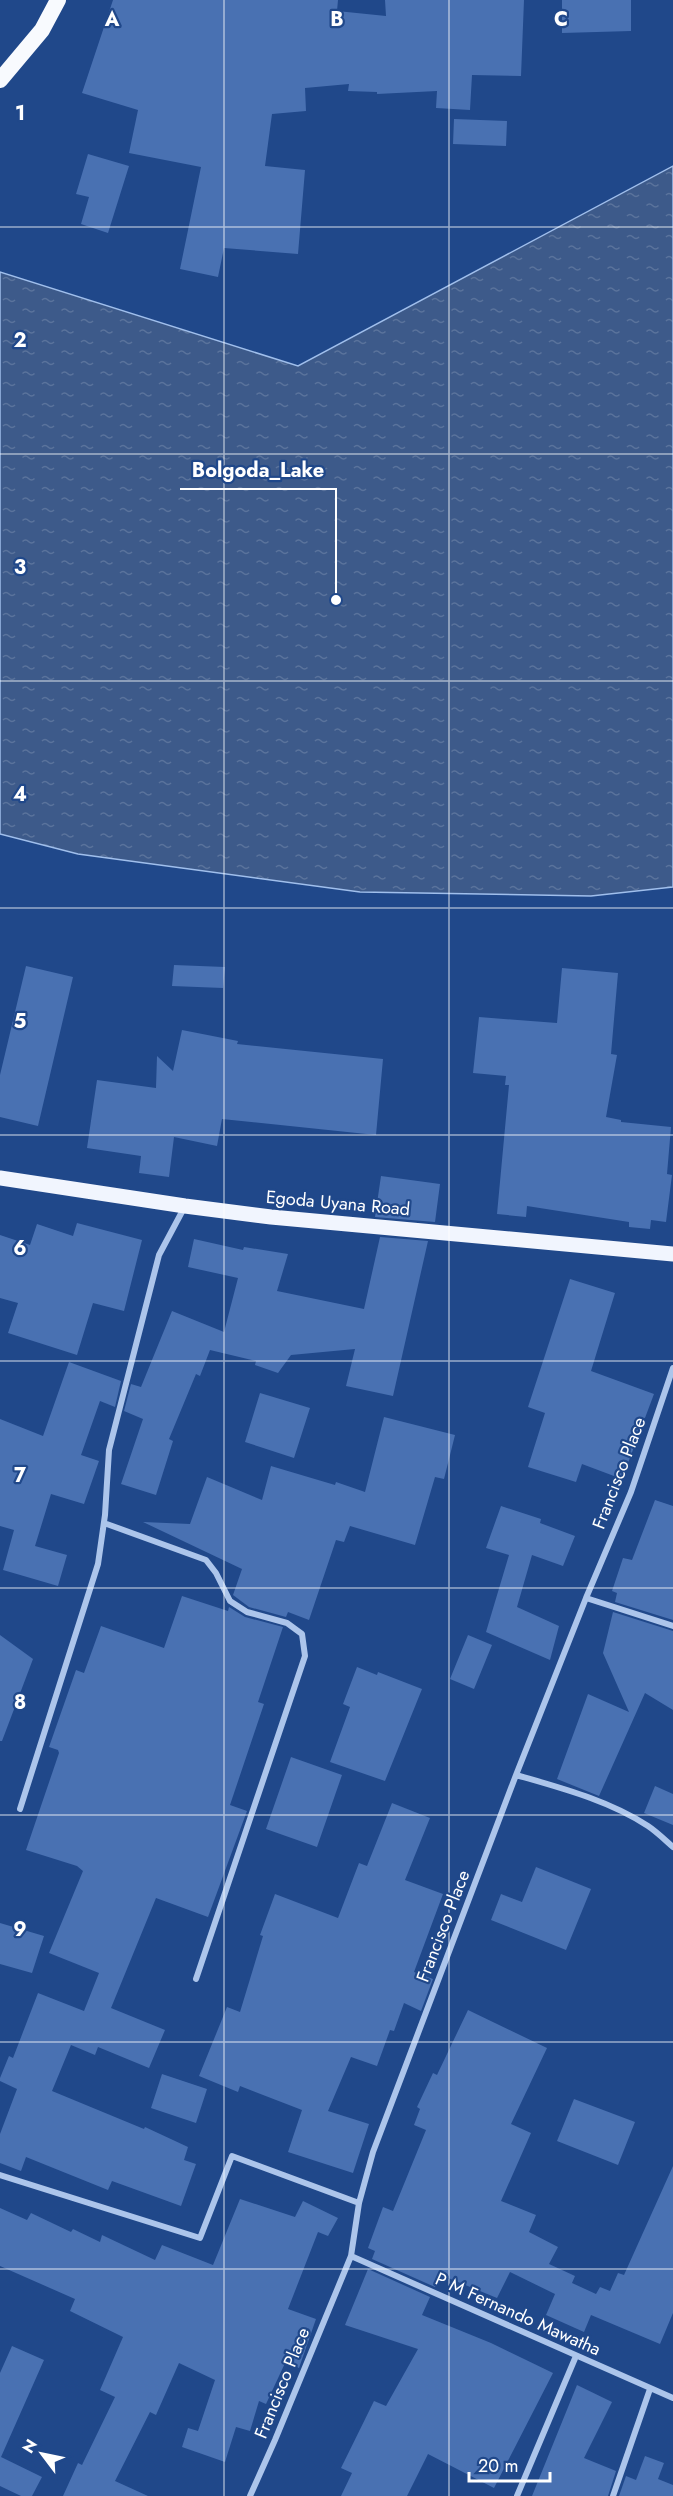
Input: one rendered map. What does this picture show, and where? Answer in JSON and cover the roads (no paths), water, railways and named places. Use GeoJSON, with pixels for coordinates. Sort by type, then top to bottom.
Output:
{"type":"FeatureCollection","features":[{"type":"Feature","properties":{"kind":"highway"},"geometry":{"type":"LineString","coordinates":[[0,80],[42,30],[58,0]]}},
{"type":"Feature","properties":{"kind":"main road","name":"Egoda Uyana Road"},"geometry":{"type":"LineString","coordinates":[[0,1178],[184,1206],[282,1218],[673,1254]]}},
{"type":"Feature","properties":{"kind":"street"},"geometry":{"type":"LineString","coordinates":[[20,1809],[98,1564],[104,1523],[109,1450],[159,1254],[184,1206]]}},
{"type":"Feature","properties":{"kind":"street","name":"Francisco Place"},"geometry":{"type":"LineString","coordinates":[[250,2496],[351,2256],[359,2203],[374,2152],[516,1775],[631,1492],[673,1368]]}},
{"type":"Feature","properties":{"kind":"street"},"geometry":{"type":"LineString","coordinates":[[104,1523],[206,1560],[216,1573],[230,1601],[247,1612],[287,1623],[302,1634],[305,1656],[196,1979]]}},
{"type":"Feature","properties":{"kind":"street"},"geometry":{"type":"LineString","coordinates":[[586,1598],[673,1626]]}},
{"type":"Feature","properties":{"kind":"street"},"geometry":{"type":"LineString","coordinates":[[516,1775],[605,1803],[649,1826],[673,1847]]}},
{"type":"Feature","properties":{"kind":"street"},"geometry":{"type":"LineString","coordinates":[[0,2175],[200,2238],[232,2156],[359,2203]]}},
{"type":"Feature","properties":{"kind":"street","name":"P M Fernando Mawatha"},"geometry":{"type":"LineString","coordinates":[[351,2256],[650,2390],[673,2398]]}},
{"type":"Feature","properties":{"kind":"street"},"geometry":{"type":"LineString","coordinates":[[517,2496],[576,2356]]}},
{"type":"Feature","properties":{"kind":"street"},"geometry":{"type":"LineString","coordinates":[[613,2496],[650,2390]]}},
{"type":"Feature","properties":{"kind":"water"},"geometry":{"type":"Polygon","coordinates":[[[673,166],[673,887],[591,896],[360,892],[78,854],[0,834],[0,272],[298,366],[673,166]]]}},
{"type":"Feature","properties":{"kind":"place","name":"Bolgoda_Lake"},"geometry":{"type":"Point","coordinates":[336,600]}}]}
